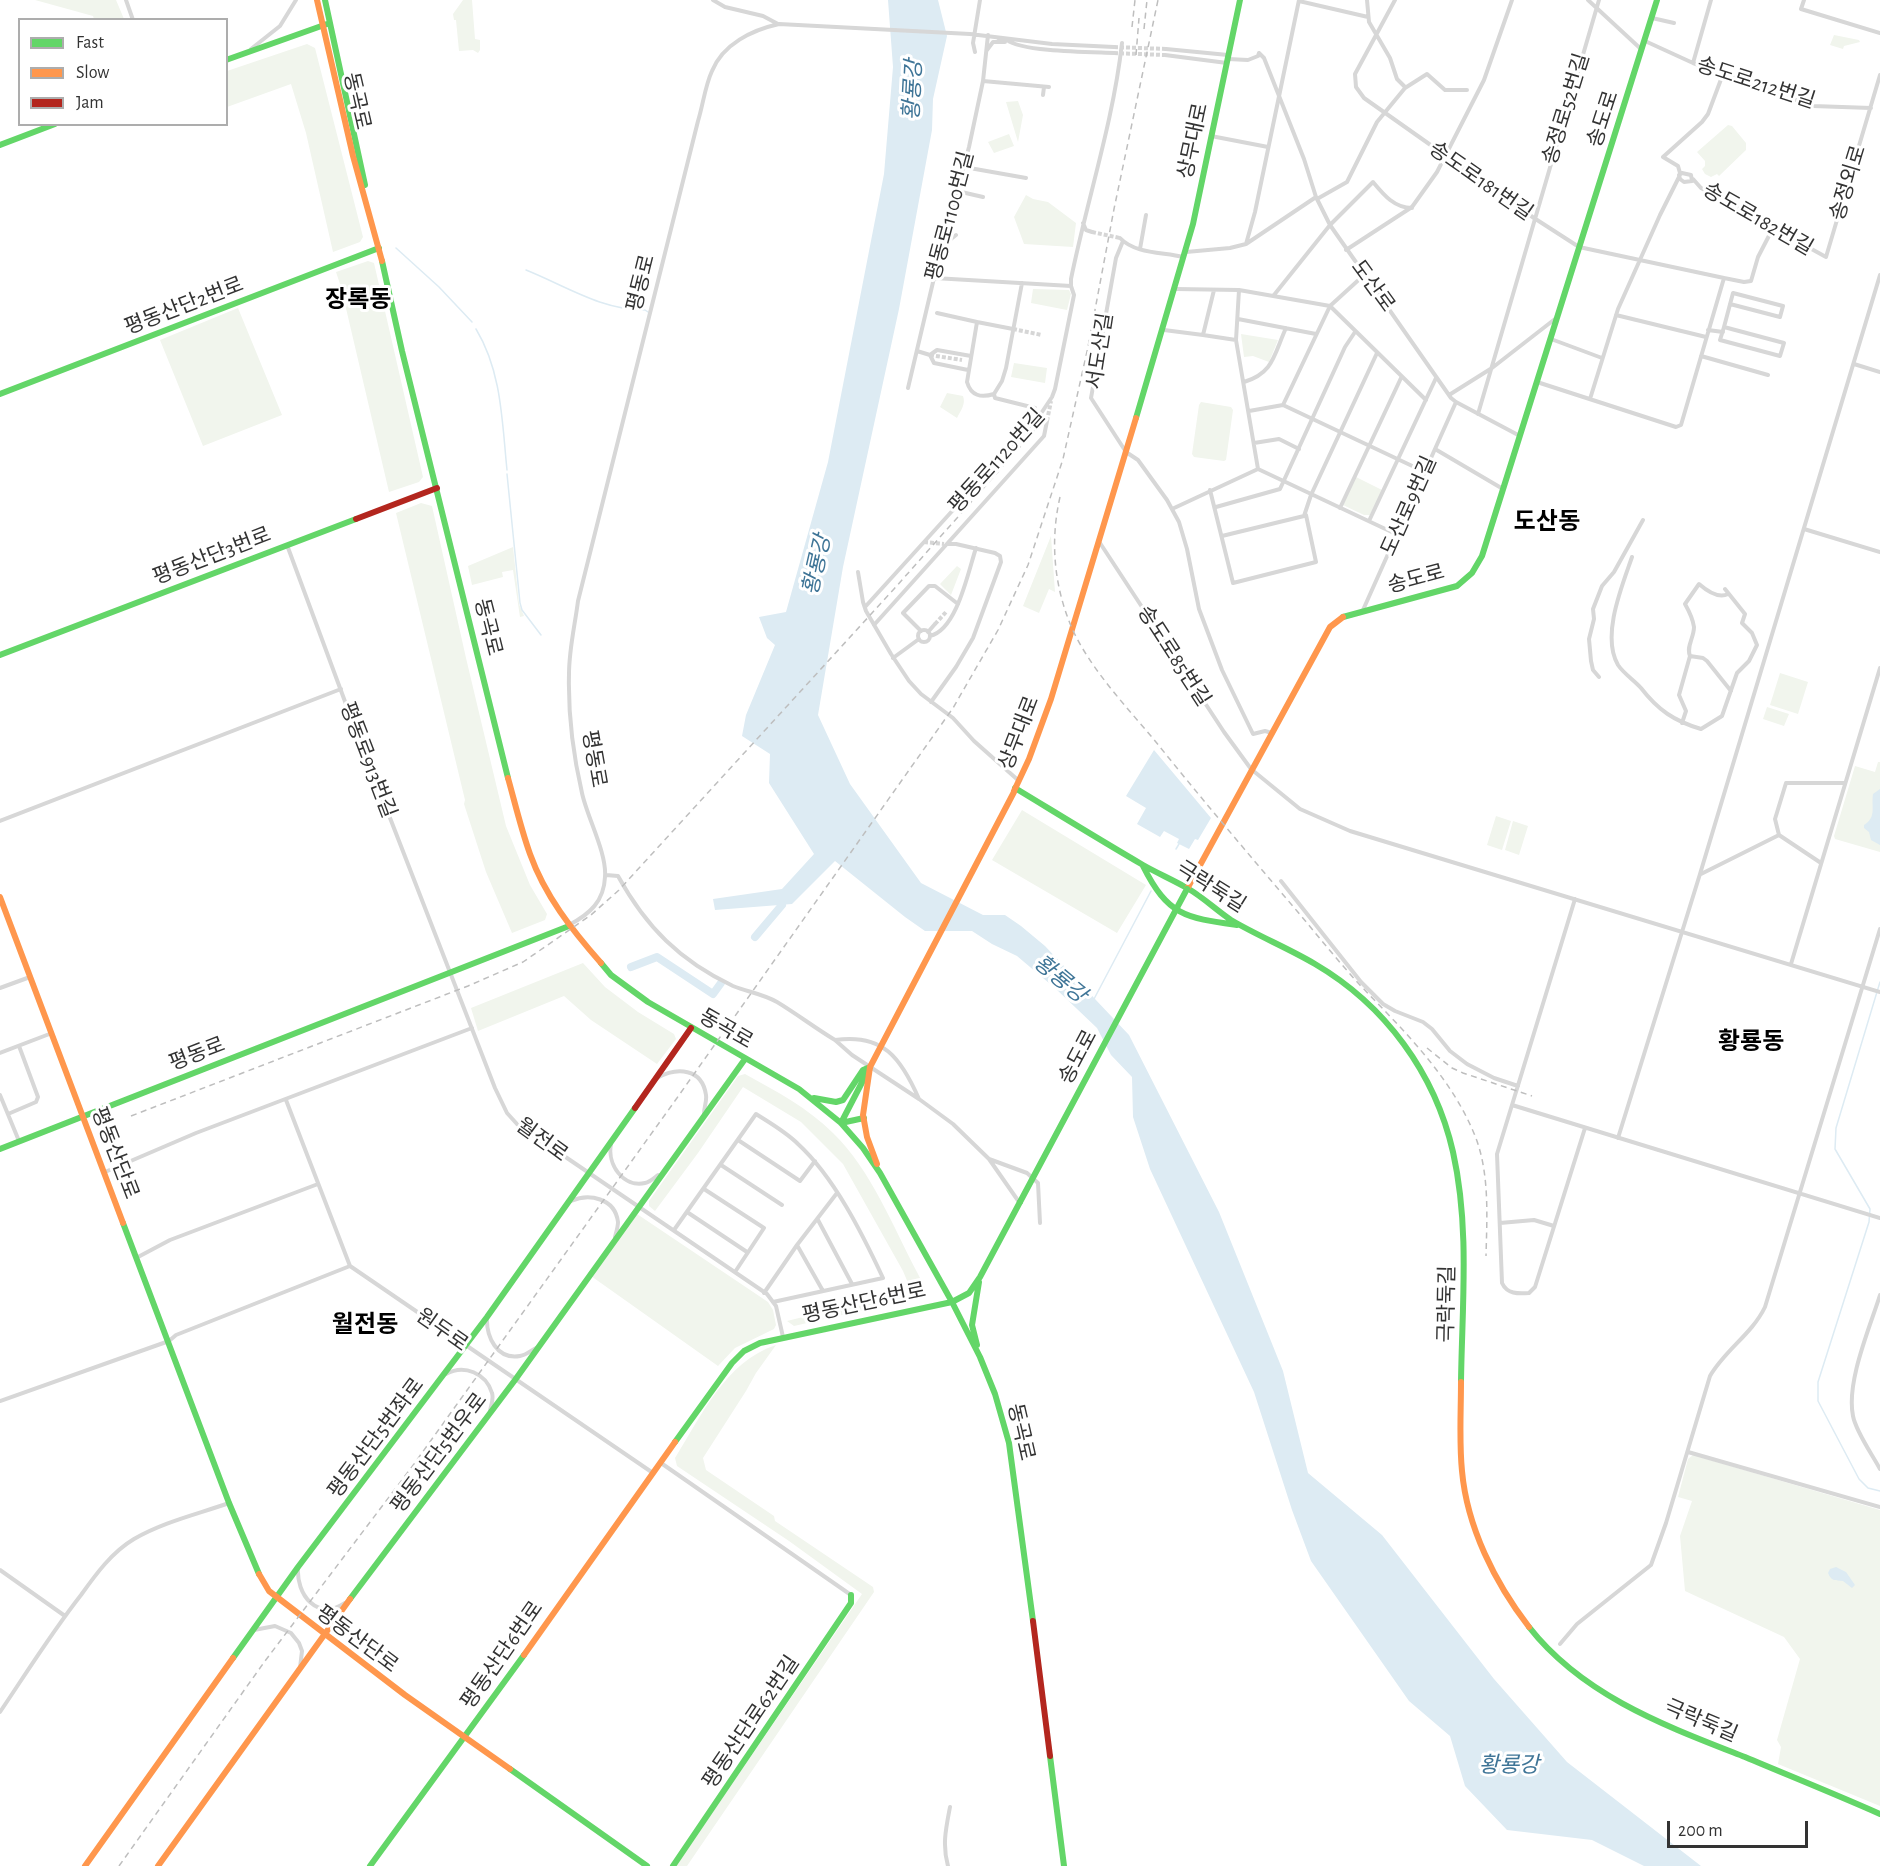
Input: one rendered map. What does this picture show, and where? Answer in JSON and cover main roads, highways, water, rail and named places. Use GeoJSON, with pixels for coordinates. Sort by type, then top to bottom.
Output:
{"type":"FeatureCollection","features":[{"type":"Feature","properties":{"kind":"water","name":"황룡강"},"geometry":{"type":"Polygon","coordinates":[[[888,0],[938,0],[947,36],[933,99],[932,130],[899,309],[843,567],[818,715],[850,784],[921,883],[983,915],[1005,915],[1021,926],[1045,946],[1129,1035],[1219,1212],[1283,1371],[1308,1473],[1382,1535],[1494,1679],[1567,1762],[1701,1866],[1644,1866],[1592,1840],[1507,1830],[1465,1786],[1450,1736],[1409,1701],[1311,1561],[1254,1392],[1150,1169],[1133,1117],[1132,1077],[1111,1055],[1097,1028],[1017,956],[972,931],[925,931],[835,861],[792,904],[715,910],[713,899],[782,889],[814,854],[769,783],[770,754],[742,736],[746,715],[775,645],[767,638],[759,617],[786,612],[828,462],[884,174],[893,67],[888,0]]]}},
{"type":"Feature","properties":{"kind":"water"},"geometry":{"type":"Polygon","coordinates":[[[1154,750],[1211,818],[1198,840],[1195,839],[1189,849],[1177,843],[1179,839],[1164,831],[1160,837],[1137,824],[1146,808],[1126,796],[1154,750]]]}},
{"type":"Feature","properties":{"kind":"water"},"geometry":{"type":"Polygon","coordinates":[[[1880,789],[1880,845],[1871,840],[1864,825],[1871,819],[1873,794],[1880,789]]]}},
{"type":"Feature","properties":{"kind":"water"},"geometry":{"type":"Polygon","coordinates":[[[1836,1567],[1846,1572],[1855,1585],[1852,1588],[1843,1581],[1831,1578],[1828,1573],[1830,1569],[1836,1567]]]}},
{"type":"Feature","properties":{"kind":"waterway"},"geometry":{"type":"LineString","coordinates":[[396,248],[439,287],[472,322]]}},
{"type":"Feature","properties":{"kind":"waterway"},"geometry":{"type":"LineString","coordinates":[[526,270],[599,302],[648,312]]}},
{"type":"Feature","properties":{"kind":"waterway"},"geometry":{"type":"LineString","coordinates":[[476,329],[485,345],[496,380],[507,470]]}},
{"type":"Feature","properties":{"kind":"waterway"},"geometry":{"type":"LineString","coordinates":[[507,474],[520,603],[522,610],[541,635]]}},
{"type":"Feature","properties":{"kind":"waterway"},"geometry":{"type":"LineString","coordinates":[[1176,849],[1179,844]]}},
{"type":"Feature","properties":{"kind":"waterway"},"geometry":{"type":"LineString","coordinates":[[1094,999],[1151,891]]}},
{"type":"Feature","properties":{"kind":"waterway"},"geometry":{"type":"LineString","coordinates":[[755,937],[782,905]]}},
{"type":"Feature","properties":{"kind":"waterway"},"geometry":{"type":"LineString","coordinates":[[631,967],[657,957],[713,994],[721,983]]}},
{"type":"Feature","properties":{"kind":"waterway"},"geometry":{"type":"LineString","coordinates":[[1880,982],[1836,1128],[1835,1149],[1870,1209],[1869,1222],[1818,1382],[1818,1401],[1859,1479],[1868,1488],[1880,1491]]}},
{"type":"Feature","properties":{"kind":"tunnel"},"geometry":{"type":"LineString","coordinates":[[1114,47],[1166,49]]}},
{"type":"Feature","properties":{"kind":"tunnel"},"geometry":{"type":"LineString","coordinates":[[1114,53],[1165,55]]}},
{"type":"Feature","properties":{"kind":"tunnel"},"geometry":{"type":"LineString","coordinates":[[1092,232],[1120,238]]}},
{"type":"Feature","properties":{"kind":"tunnel"},"geometry":{"type":"LineString","coordinates":[[1013,329],[1042,335]]}},
{"type":"Feature","properties":{"kind":"tunnel"},"geometry":{"type":"LineString","coordinates":[[930,355],[962,360]]}},
{"type":"Feature","properties":{"kind":"tunnel"},"geometry":{"type":"LineString","coordinates":[[1047,421],[1051,401]]}},
{"type":"Feature","properties":{"kind":"tunnel"},"geometry":{"type":"LineString","coordinates":[[924,542],[944,544]]}},
{"type":"Feature","properties":{"kind":"tunnel"},"geometry":{"type":"LineString","coordinates":[[935,624],[947,611]]}},
{"type":"Feature","properties":{"kind":"railway"},"geometry":{"type":"LineString","coordinates":[[1132,27],[1135,0]]}},
{"type":"Feature","properties":{"kind":"railway"},"geometry":{"type":"LineString","coordinates":[[1144,29],[1147,0]]}},
{"type":"Feature","properties":{"kind":"railway"},"geometry":{"type":"LineString","coordinates":[[119,1866],[265,1661],[414,1464],[677,1098],[953,708],[998,630],[1028,565],[1063,459],[1158,0]]}},
{"type":"Feature","properties":{"kind":"railway"},"geometry":{"type":"LineString","coordinates":[[1136,55],[1139,18]]}},
{"type":"Feature","properties":{"kind":"railway"},"geometry":{"type":"LineString","coordinates":[[131,1116],[468,986],[523,962],[591,915],[619,890],[894,589],[1035,430]]}},
{"type":"Feature","properties":{"kind":"railway"},"geometry":{"type":"LineString","coordinates":[[1060,497],[1055,530],[1057,579],[1065,610],[1079,642],[1111,689],[1343,966],[1423,1053],[1451,1090],[1473,1131],[1482,1161],[1486,1192],[1486,1256]]}},
{"type":"Feature","properties":{"kind":"railway"},"geometry":{"type":"LineString","coordinates":[[1427,1048],[1452,1068],[1532,1096]]}},
{"type":"Feature","properties":{"kind":"district","name":"장록동"},"geometry":{"type":"Point","coordinates":[358,300]}},
{"type":"Feature","properties":{"kind":"district","name":"도산동"},"geometry":{"type":"Point","coordinates":[1547,522]}},
{"type":"Feature","properties":{"kind":"district","name":"황룡동"},"geometry":{"type":"Point","coordinates":[1751,1042]}},
{"type":"Feature","properties":{"kind":"district","name":"월전동"},"geometry":{"type":"Point","coordinates":[365,1325]}}]}
